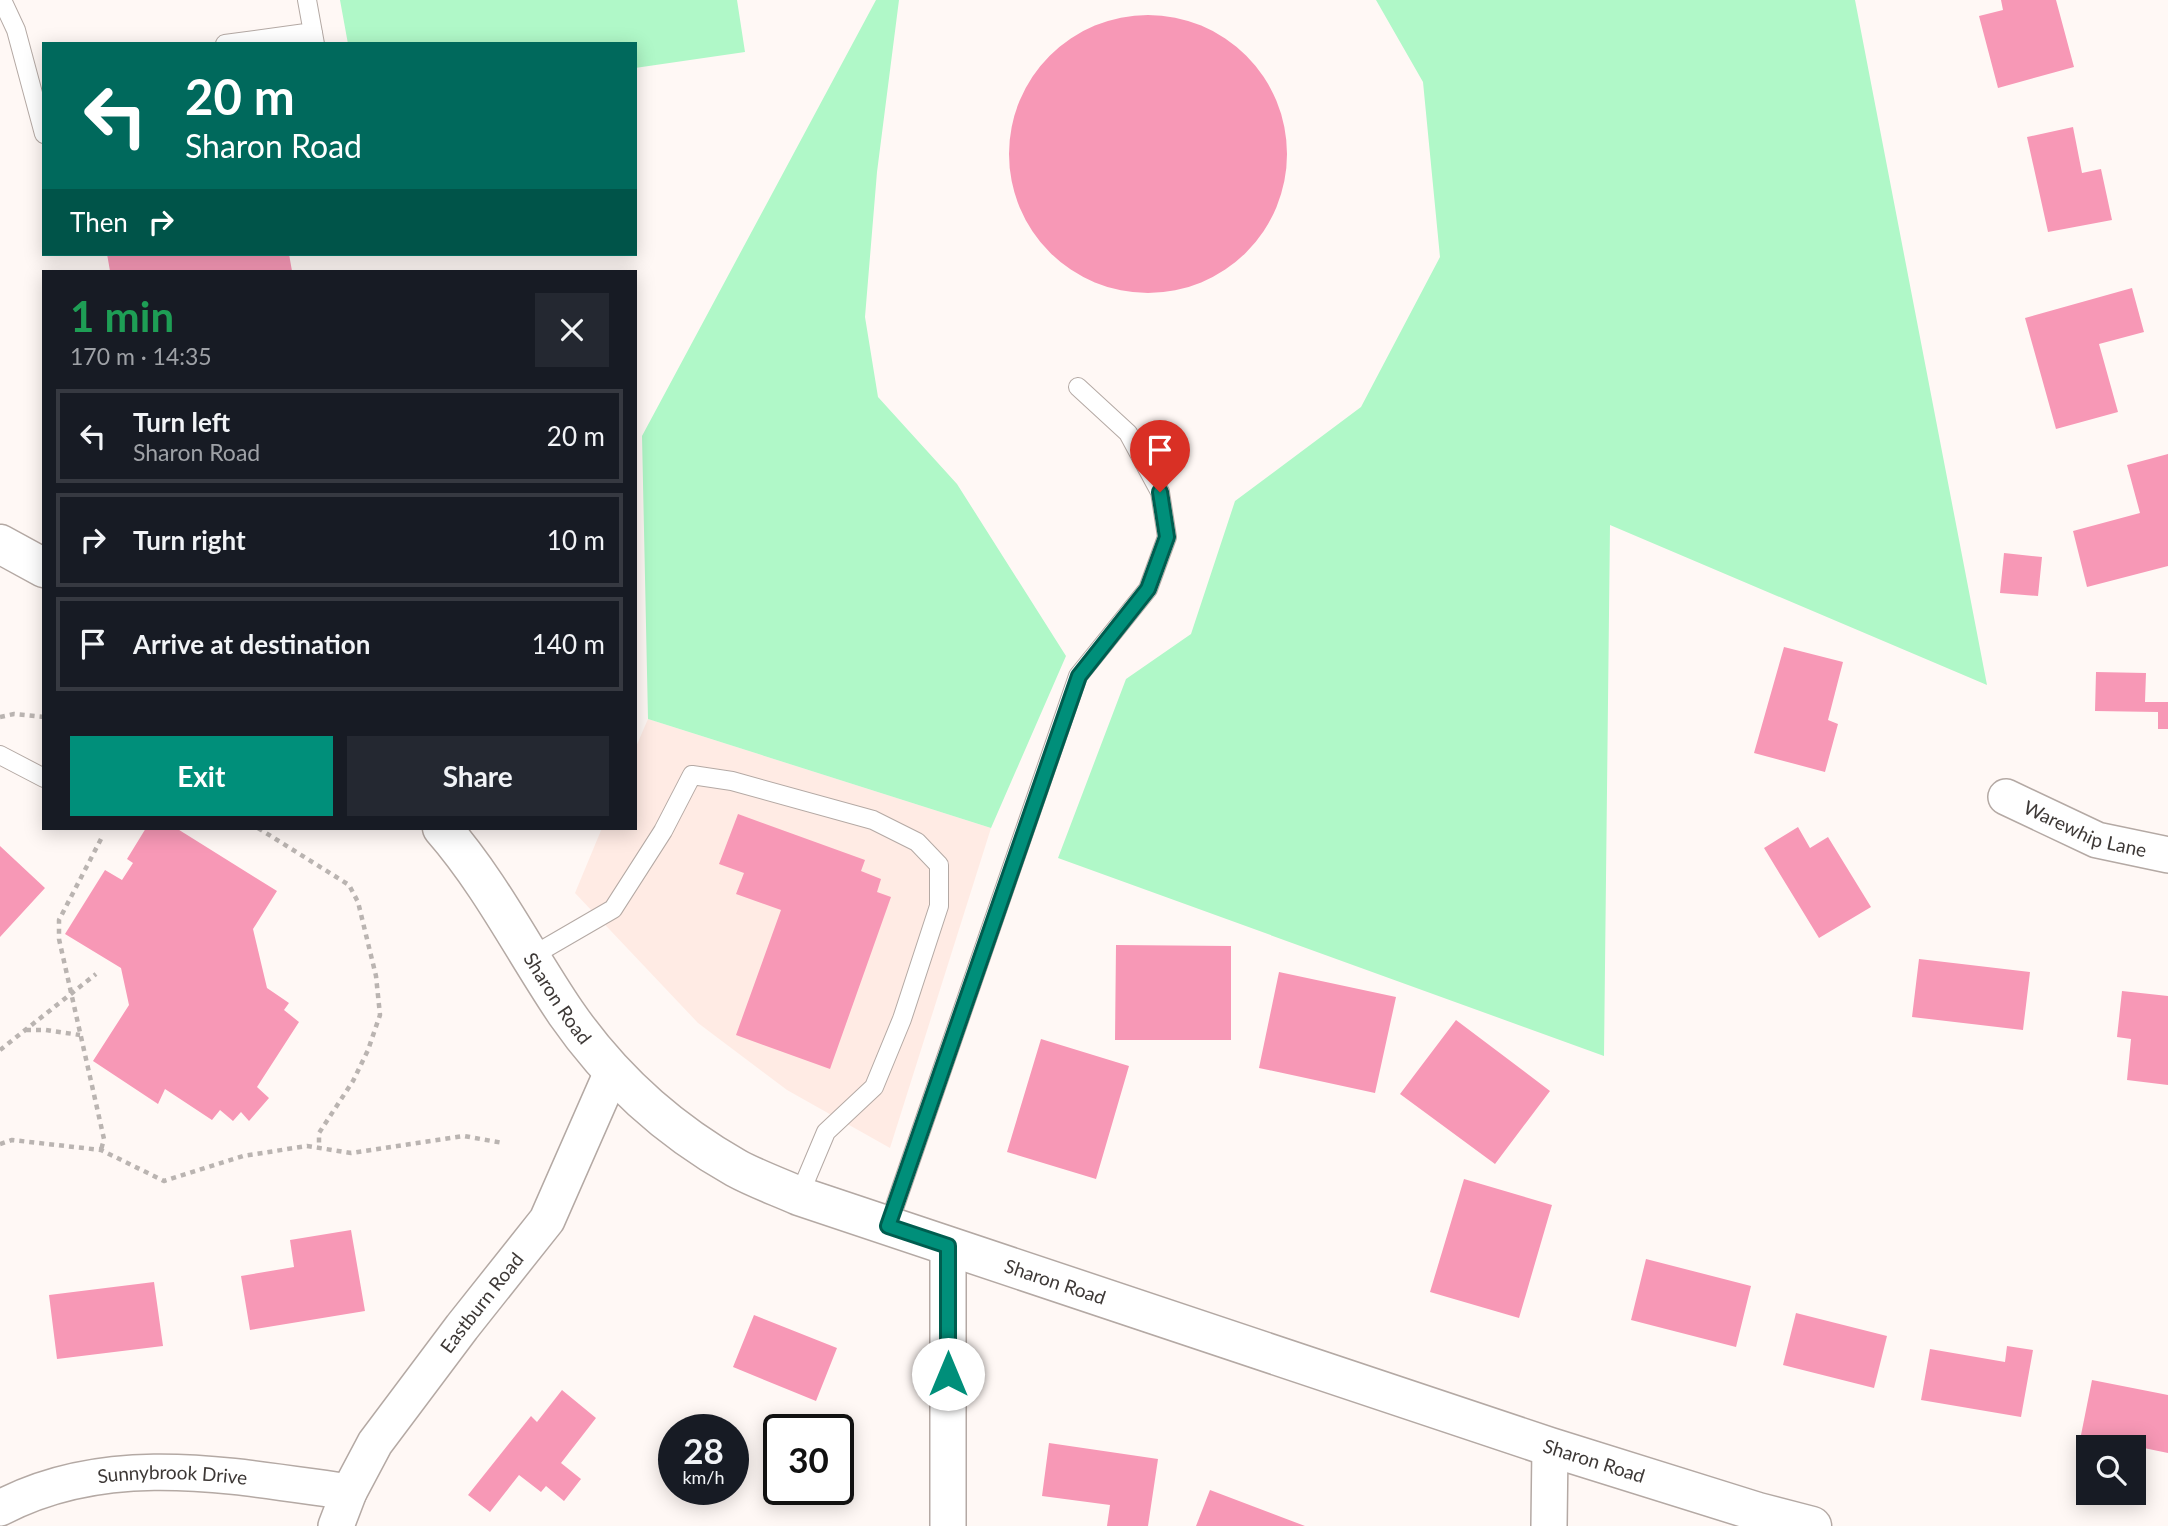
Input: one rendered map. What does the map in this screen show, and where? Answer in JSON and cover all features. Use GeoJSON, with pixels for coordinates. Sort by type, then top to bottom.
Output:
{"type":"FeatureCollection","features":[{"type":"Feature","properties":{"kind":"main road"},"geometry":{"type":"LineString","coordinates":[[0,544],[42,567]]}},
{"type":"Feature","properties":{"kind":"main road","name":"Sharon Road"},"geometry":{"type":"LineString","coordinates":[[444,830],[465,854],[566,1012],[612,1072],[655,1114],[738,1170],[799,1196],[1550,1447],[1758,1512],[1812,1526]]}},
{"type":"Feature","properties":{"kind":"street","name":"Warewhip Lane"},"geometry":{"type":"LineString","coordinates":[[2006,797],[2096,840],[2168,855]]}},
{"type":"Feature","properties":{"kind":"street","name":"Eastburn Road"},"geometry":{"type":"LineString","coordinates":[[336,1526],[349,1492],[375,1443],[547,1220],[612,1072]]}},
{"type":"Feature","properties":{"kind":"street"},"geometry":{"type":"LineString","coordinates":[[948,1246],[948,1526]]}},
{"type":"Feature","properties":{"kind":"street"},"geometry":{"type":"LineString","coordinates":[[1549,1526],[1550,1447]]}},
{"type":"Feature","properties":{"kind":"street","name":"Sunnybrook Drive"},"geometry":{"type":"LineString","coordinates":[[0,1508],[38,1492],[102,1475],[134,1471],[200,1472],[349,1492]]}},
{"type":"Feature","properties":{"kind":"lane"},"geometry":{"type":"LineString","coordinates":[[2,0],[35,70],[42,120]]}},
{"type":"Feature","properties":{"kind":"lane"},"geometry":{"type":"LineString","coordinates":[[255,42],[314,38],[307,0]]}},
{"type":"Feature","properties":{"kind":"lane"},"geometry":{"type":"LineString","coordinates":[[888,1226],[1079,676],[1148,589],[1167,537],[1160,492],[1128,433],[1078,387]]}},
{"type":"Feature","properties":{"kind":"lane"},"geometry":{"type":"LineString","coordinates":[[0,755],[42,777]]}},
{"type":"Feature","properties":{"kind":"lane"},"geometry":{"type":"LineString","coordinates":[[532,956],[613,909],[663,831],[692,775],[732,781],[873,820],[917,842],[939,865],[939,906],[902,1018],[874,1087],[826,1132],[799,1196]]}},
{"type":"Feature","properties":{"kind":"path"},"geometry":{"type":"LineString","coordinates":[[0,717],[14,714],[42,717]]}},
{"type":"Feature","properties":{"kind":"path"},"geometry":{"type":"LineString","coordinates":[[261,830],[349,885],[358,902],[376,976],[380,1015],[368,1050],[352,1081],[318,1133],[319,1148]]}},
{"type":"Feature","properties":{"kind":"path"},"geometry":{"type":"LineString","coordinates":[[101,839],[58,920],[59,939],[104,1139],[101,1150]]}},
{"type":"Feature","properties":{"kind":"path"},"geometry":{"type":"LineString","coordinates":[[0,1050],[96,974]]}},
{"type":"Feature","properties":{"kind":"path"},"geometry":{"type":"LineString","coordinates":[[26,1030],[80,1035]]}},
{"type":"Feature","properties":{"kind":"path"},"geometry":{"type":"LineString","coordinates":[[0,1144],[12,1140],[101,1150],[163,1181],[243,1156],[307,1146],[351,1153],[464,1136],[503,1143]]}},
{"type":"Feature","properties":{"kind":"shaded area"},"geometry":{"type":"Polygon","coordinates":[[[648,719],[991,828],[890,1148],[787,1090],[698,1023],[575,893],[601,830],[637,830],[637,744],[648,719]]]}},
{"type":"Feature","properties":{"kind":"green space"},"geometry":{"type":"Polygon","coordinates":[[[340,0],[737,0],[745,52],[637,68],[637,42],[348,42],[340,0]]]}},
{"type":"Feature","properties":{"kind":"green space"},"geometry":{"type":"Polygon","coordinates":[[[876,0],[899,0],[877,172],[865,317],[878,397],[957,484],[1066,656],[991,828],[648,719],[642,436],[876,0]]]}},
{"type":"Feature","properties":{"kind":"green space"},"geometry":{"type":"Polygon","coordinates":[[[1376,0],[1855,0],[1987,685],[1610,525],[1604,1056],[1058,858],[1126,679],[1191,634],[1235,501],[1361,407],[1440,257],[1423,82],[1376,0]]]}},
{"type":"Feature","properties":{"kind":"building"},"geometry":{"type":"Polygon","coordinates":[[[2001,0],[2056,0],[2074,67],[1998,88],[1979,16],[2003,10],[2001,0]]]}},
{"type":"Feature","properties":{"kind":"building"},"geometry":{"type":"Polygon","coordinates":[[[1148,15],[1188,21],[1214,31],[1246,56],[1271,88],[1281,114],[1287,154],[1281,194],[1271,220],[1246,252],[1214,277],[1188,287],[1148,293],[1108,287],[1082,277],[1050,252],[1025,220],[1015,194],[1009,154],[1015,114],[1025,88],[1050,56],[1082,31],[1108,21],[1148,15]]]}},
{"type":"Feature","properties":{"kind":"building"},"geometry":{"type":"Polygon","coordinates":[[[2073,127],[2082,173],[2101,169],[2112,220],[2048,232],[2027,137],[2073,127]]]}},
{"type":"Feature","properties":{"kind":"building"},"geometry":{"type":"Polygon","coordinates":[[[107,256],[289,256],[292,270],[110,270],[107,256]]]}},
{"type":"Feature","properties":{"kind":"building"},"geometry":{"type":"Polygon","coordinates":[[[2132,288],[2144,332],[2099,344],[2118,412],[2056,429],[2025,318],[2132,288]]]}},
{"type":"Feature","properties":{"kind":"building"},"geometry":{"type":"Polygon","coordinates":[[[2168,454],[2168,566],[2087,587],[2073,531],[2140,513],[2127,465],[2168,454]]]}},
{"type":"Feature","properties":{"kind":"building"},"geometry":{"type":"Polygon","coordinates":[[[2004,553],[2042,557],[2038,596],[2000,593],[2004,553]]]}},
{"type":"Feature","properties":{"kind":"building"},"geometry":{"type":"Polygon","coordinates":[[[1784,647],[1843,662],[1828,720],[1838,724],[1825,772],[1754,753],[1784,647]]]}},
{"type":"Feature","properties":{"kind":"building"},"geometry":{"type":"Polygon","coordinates":[[[2096,672],[2146,673],[2145,702],[2168,702],[2168,729],[2158,729],[2158,712],[2095,711],[2096,672]]]}},
{"type":"Feature","properties":{"kind":"building"},"geometry":{"type":"Polygon","coordinates":[[[738,814],[865,860],[861,871],[881,879],[877,892],[891,897],[830,1069],[736,1035],[781,910],[736,894],[744,873],[719,864],[738,814]]]}},
{"type":"Feature","properties":{"kind":"building"},"geometry":{"type":"Polygon","coordinates":[[[1798,827],[1810,848],[1828,837],[1871,907],[1819,938],[1764,848],[1798,827]]]}},
{"type":"Feature","properties":{"kind":"building"},"geometry":{"type":"Polygon","coordinates":[[[145,830],[179,830],[277,891],[253,929],[267,988],[289,1003],[284,1010],[299,1022],[257,1087],[269,1098],[249,1121],[241,1112],[233,1121],[220,1110],[212,1120],[165,1089],[158,1104],[93,1061],[129,1005],[121,968],[65,934],[105,870],[122,880],[133,863],[127,859],[145,830]]]}},
{"type":"Feature","properties":{"kind":"building"},"geometry":{"type":"Polygon","coordinates":[[[0,846],[45,888],[0,937],[0,846]]]}},
{"type":"Feature","properties":{"kind":"building"},"geometry":{"type":"Polygon","coordinates":[[[1116,945],[1231,946],[1231,1040],[1115,1040],[1116,945]]]}},
{"type":"Feature","properties":{"kind":"building"},"geometry":{"type":"Polygon","coordinates":[[[1919,959],[2030,972],[2023,1030],[1912,1017],[1919,959]]]}},
{"type":"Feature","properties":{"kind":"building"},"geometry":{"type":"Polygon","coordinates":[[[1279,972],[1396,997],[1375,1093],[1259,1068],[1279,972]]]}},
{"type":"Feature","properties":{"kind":"building"},"geometry":{"type":"Polygon","coordinates":[[[2122,991],[2168,996],[2168,1085],[2127,1080],[2131,1039],[2117,1037],[2122,991]]]}},
{"type":"Feature","properties":{"kind":"building"},"geometry":{"type":"Polygon","coordinates":[[[1456,1020],[1550,1091],[1495,1164],[1400,1094],[1456,1020]]]}},
{"type":"Feature","properties":{"kind":"building"},"geometry":{"type":"Polygon","coordinates":[[[1041,1039],[1129,1066],[1096,1179],[1007,1152],[1041,1039]]]}},
{"type":"Feature","properties":{"kind":"building"},"geometry":{"type":"Polygon","coordinates":[[[1464,1179],[1552,1205],[1519,1318],[1430,1292],[1464,1179]]]}},
{"type":"Feature","properties":{"kind":"building"},"geometry":{"type":"Polygon","coordinates":[[[351,1230],[365,1311],[250,1330],[241,1276],[294,1267],[290,1240],[351,1230]]]}},
{"type":"Feature","properties":{"kind":"building"},"geometry":{"type":"Polygon","coordinates":[[[1646,1259],[1751,1286],[1736,1347],[1631,1320],[1646,1259]]]}},
{"type":"Feature","properties":{"kind":"building"},"geometry":{"type":"Polygon","coordinates":[[[154,1282],[163,1346],[57,1359],[49,1295],[154,1282]]]}},
{"type":"Feature","properties":{"kind":"building"},"geometry":{"type":"Polygon","coordinates":[[[1796,1313],[1887,1336],[1874,1388],[1783,1365],[1796,1313]]]}},
{"type":"Feature","properties":{"kind":"building"},"geometry":{"type":"Polygon","coordinates":[[[754,1315],[837,1348],[816,1401],[733,1367],[754,1315]]]}},
{"type":"Feature","properties":{"kind":"building"},"geometry":{"type":"Polygon","coordinates":[[[2007,1346],[2033,1350],[2021,1417],[1921,1400],[1930,1349],[2005,1362],[2007,1346]]]}},
{"type":"Feature","properties":{"kind":"building"},"geometry":{"type":"Polygon","coordinates":[[[2092,1380],[2168,1395],[2168,1453],[2146,1448],[2146,1435],[2081,1435],[2092,1380]]]}},
{"type":"Feature","properties":{"kind":"building"},"geometry":{"type":"Polygon","coordinates":[[[562,1390],[596,1418],[561,1463],[581,1479],[564,1501],[546,1486],[541,1492],[519,1475],[490,1512],[468,1495],[531,1416],[537,1422],[562,1390]]]}},
{"type":"Feature","properties":{"kind":"building"},"geometry":{"type":"Polygon","coordinates":[[[1049,1443],[1158,1459],[1148,1526],[1107,1526],[1110,1505],[1042,1496],[1049,1443]]]}},
{"type":"Feature","properties":{"kind":"building"},"geometry":{"type":"Polygon","coordinates":[[[1210,1490],[1305,1526],[1196,1526],[1210,1490]]]}},
{"type":"Feature","properties":{"kind":"route"},"geometry":{"type":"LineString","coordinates":[[948,1374],[948,1246],[888,1226],[1079,676],[1148,589],[1167,537],[1160,492]]}}]}
